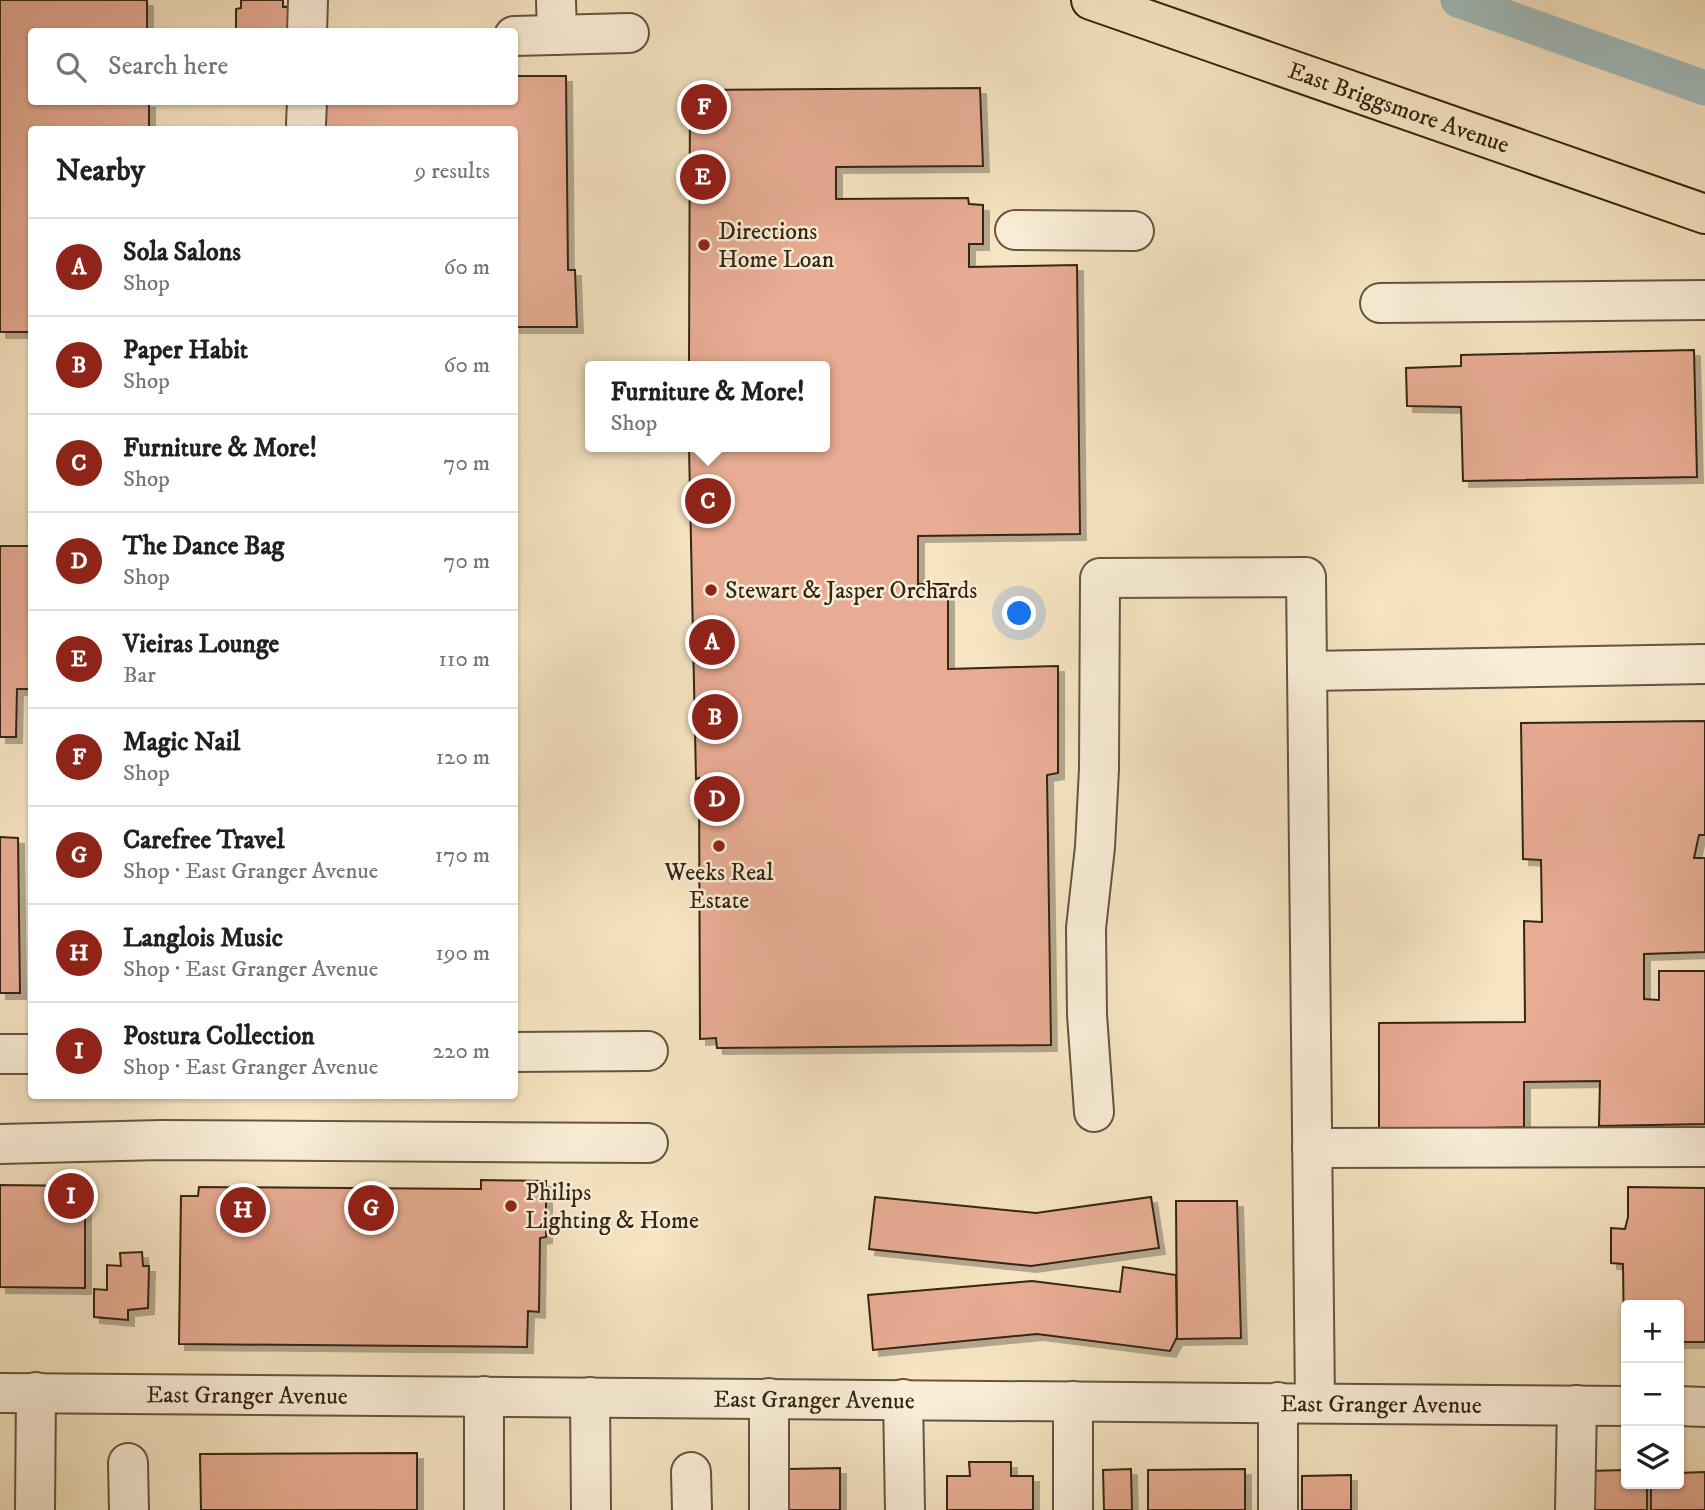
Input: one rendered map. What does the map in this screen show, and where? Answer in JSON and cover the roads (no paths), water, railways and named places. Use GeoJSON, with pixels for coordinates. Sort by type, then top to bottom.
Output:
{"type":"FeatureCollection","features":[{"type":"Feature","properties":{"kind":"main road","name":"East Briggsmore Avenue"},"geometry":{"type":"LineString","coordinates":[[1091,0],[1705,214]]}},
{"type":"Feature","properties":{"kind":"street"},"geometry":{"type":"LineString","coordinates":[[307,28],[308,0]]}},
{"type":"Feature","properties":{"kind":"street"},"geometry":{"type":"LineString","coordinates":[[518,34],[556,18],[610,22]]}},
{"type":"Feature","properties":{"kind":"street"},"geometry":{"type":"LineString","coordinates":[[1015,230],[1134,231]]}},
{"type":"Feature","properties":{"kind":"street"},"geometry":{"type":"LineString","coordinates":[[1380,303],[1705,300]]}},
{"type":"Feature","properties":{"kind":"street"},"geometry":{"type":"LineString","coordinates":[[1094,1112],[1087,1015],[1086,929],[1095,847],[1100,578],[1306,577],[1312,1148],[1296,1402],[1278,1510]]}},
{"type":"Feature","properties":{"kind":"street"},"geometry":{"type":"LineString","coordinates":[[1307,671],[1705,664]]}},
{"type":"Feature","properties":{"kind":"street"},"geometry":{"type":"LineString","coordinates":[[518,1052],[648,1051]]}},
{"type":"Feature","properties":{"kind":"street"},"geometry":{"type":"LineString","coordinates":[[0,1054],[28,1054]]}},
{"type":"Feature","properties":{"kind":"street"},"geometry":{"type":"LineString","coordinates":[[0,1144],[161,1140],[648,1143]]}},
{"type":"Feature","properties":{"kind":"street"},"geometry":{"type":"LineString","coordinates":[[1312,1148],[1705,1147]]}},
{"type":"Feature","properties":{"kind":"street"},"geometry":{"type":"LineString","coordinates":[[18,1393],[35,1510]]}},
{"type":"Feature","properties":{"kind":"street","name":"East Granger Avenue"},"geometry":{"type":"LineString","coordinates":[[18,1393],[1621,1406]]}},
{"type":"Feature","properties":{"kind":"street"},"geometry":{"type":"LineString","coordinates":[[484,1396],[484,1510]]}},
{"type":"Feature","properties":{"kind":"street"},"geometry":{"type":"LineString","coordinates":[[590,1397],[591,1510]]}},
{"type":"Feature","properties":{"kind":"street"},"geometry":{"type":"LineString","coordinates":[[769,1398],[769,1510]]}},
{"type":"Feature","properties":{"kind":"street"},"geometry":{"type":"LineString","coordinates":[[903,1399],[905,1510]]}},
{"type":"Feature","properties":{"kind":"street"},"geometry":{"type":"LineString","coordinates":[[1073,1401],[1073,1510]]}},
{"type":"Feature","properties":{"kind":"street"},"geometry":{"type":"LineString","coordinates":[[1575,1510],[1577,1405]]}},
{"type":"Feature","properties":{"kind":"street"},"geometry":{"type":"LineString","coordinates":[[1684,1406],[1705,1407]]}},
{"type":"Feature","properties":{"kind":"street"},"geometry":{"type":"LineString","coordinates":[[128,1464],[129,1510]]}},
{"type":"Feature","properties":{"kind":"street"},"geometry":{"type":"LineString","coordinates":[[691,1472],[692,1510]]}},
{"type":"Feature","properties":{"kind":"waterway"},"geometry":{"type":"LineString","coordinates":[[1458,0],[1705,88]]}},
{"type":"Feature","properties":{"kind":"place","name":"Magic Nail"},"geometry":{"type":"Point","coordinates":[704,107]}},
{"type":"Feature","properties":{"kind":"place","name":"Vieiras Lounge"},"geometry":{"type":"Point","coordinates":[703,177]}},
{"type":"Feature","properties":{"kind":"place","name":"Directions Home Loan"},"geometry":{"type":"Point","coordinates":[704,245]}},
{"type":"Feature","properties":{"kind":"place","name":"Furniture & More!"},"geometry":{"type":"Point","coordinates":[708,501]}},
{"type":"Feature","properties":{"kind":"place","name":"Stewart & Jasper Orchards"},"geometry":{"type":"Point","coordinates":[711,590]}},
{"type":"Feature","properties":{"kind":"place","name":"Sola Salons"},"geometry":{"type":"Point","coordinates":[712,642]}},
{"type":"Feature","properties":{"kind":"place","name":"Paper Habit"},"geometry":{"type":"Point","coordinates":[715,717]}},
{"type":"Feature","properties":{"kind":"place","name":"The Dance Bag"},"geometry":{"type":"Point","coordinates":[717,799]}},
{"type":"Feature","properties":{"kind":"place","name":"Weeks Real Estate"},"geometry":{"type":"Point","coordinates":[719,846]}},
{"type":"Feature","properties":{"kind":"place","name":"Postura Collection"},"geometry":{"type":"Point","coordinates":[71,1196]}},
{"type":"Feature","properties":{"kind":"place","name":"Philips Lighting & Home"},"geometry":{"type":"Point","coordinates":[511,1206]}},
{"type":"Feature","properties":{"kind":"place","name":"Carefree Travel"},"geometry":{"type":"Point","coordinates":[371,1208]}},
{"type":"Feature","properties":{"kind":"place","name":"Langlois Music"},"geometry":{"type":"Point","coordinates":[243,1210]}}]}
